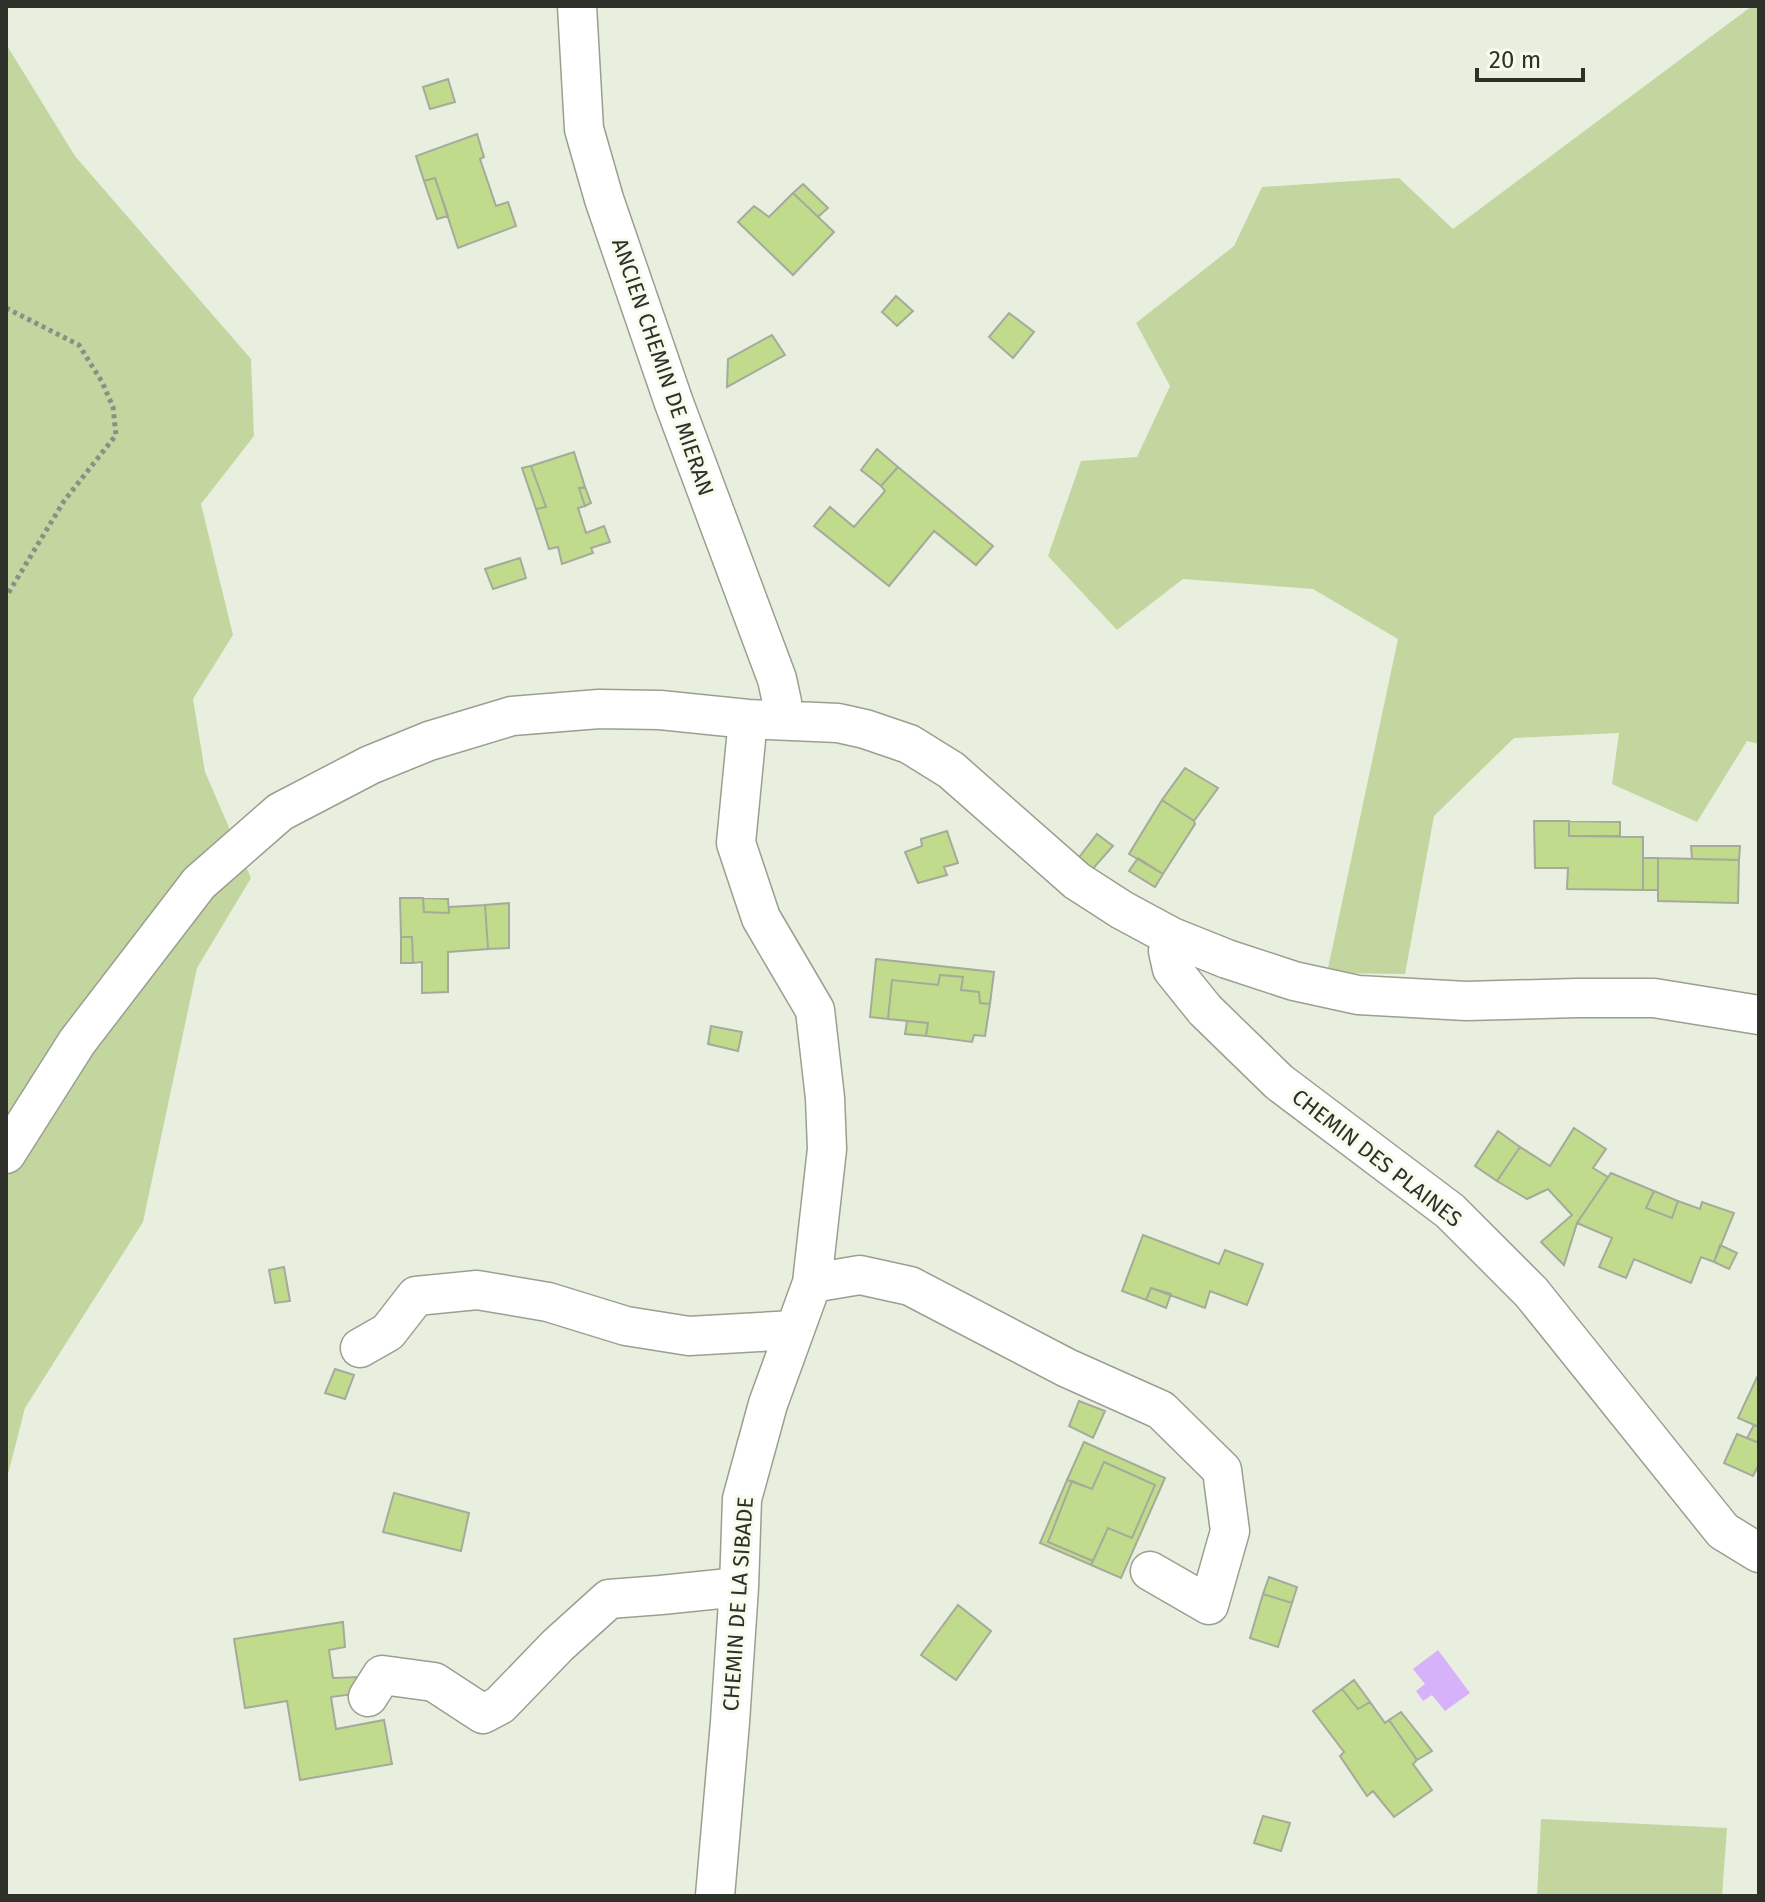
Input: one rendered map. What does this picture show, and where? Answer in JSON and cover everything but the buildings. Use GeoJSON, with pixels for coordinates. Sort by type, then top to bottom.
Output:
{"type":"FeatureCollection","features":[{"type":"Feature","properties":{"kind":"street","name":"ANCIEN CHEMIN DE MIERAN"},"geometry":{"type":"LineString","coordinates":[[577,6],[584,129],[604,199],[674,403],[777,679],[782,702],[765,720]]}},
{"type":"Feature","properties":{"kind":"street"},"geometry":{"type":"LineString","coordinates":[[6,1154],[77,1042],[199,883],[280,812],[370,765],[414,747],[512,716],[599,709],[660,710],[838,723],[909,744],[951,770],[1077,881],[1122,910],[1172,937],[1294,981],[1358,995],[1466,1001],[1654,998],[1759,1015]]}},
{"type":"Feature","properties":{"kind":"street","name":"CHEMIN DE LA SIBADE"},"geometry":{"type":"LineString","coordinates":[[715,1896],[730,1722],[742,1499],[768,1404],[812,1283],[827,1149],[815,1010],[761,918],[736,843],[765,720]]}},
{"type":"Feature","properties":{"kind":"street","name":"CHEMIN DES PLAINES"},"geometry":{"type":"LineString","coordinates":[[1172,937],[1168,951],[1172,969],[1205,1010],[1279,1082],[1450,1211],[1531,1292],[1723,1531],[1759,1553]]}},
{"type":"Feature","properties":{"kind":"street"},"geometry":{"type":"LineString","coordinates":[[812,1283],[860,1275],[910,1286],[1067,1368],[1161,1410],[1222,1470],[1230,1531],[1209,1605],[1150,1571]]}},
{"type":"Feature","properties":{"kind":"street"},"geometry":{"type":"LineString","coordinates":[[360,1348],[388,1332],[416,1296],[477,1290],[548,1302],[626,1326],[689,1336],[794,1330]]}},
{"type":"Feature","properties":{"kind":"street"},"geometry":{"type":"LineString","coordinates":[[368,1697],[382,1675],[434,1682],[483,1714],[500,1705],[558,1645],[609,1599],[739,1587]]}},
{"type":"Feature","properties":{"kind":"path"},"geometry":{"type":"LineString","coordinates":[[6,308],[79,345],[113,407],[116,435],[64,501],[6,597]]}},
{"type":"Feature","properties":{"kind":"green space"},"geometry":{"type":"Polygon","coordinates":[[[1752,6],[1759,6],[1759,744],[1747,741],[1697,822],[1612,784],[1619,733],[1514,738],[1434,816],[1405,974],[1327,973],[1398,639],[1313,589],[1183,579],[1117,630],[1048,556],[1081,461],[1137,457],[1170,386],[1136,323],[1234,246],[1262,187],[1399,178],[1453,229],[1752,6]]]}},
{"type":"Feature","properties":{"kind":"green space"},"geometry":{"type":"Polygon","coordinates":[[[6,44],[75,156],[251,359],[254,436],[201,504],[233,635],[193,699],[205,772],[251,878],[197,968],[143,1222],[25,1408],[6,1482],[6,44]]]}},
{"type":"Feature","properties":{"kind":"green space"},"geometry":{"type":"Polygon","coordinates":[[[1541,1819],[1727,1828],[1722,1896],[1537,1896],[1541,1819]]]}},
{"type":"Feature","properties":{"kind":"shaded area"},"geometry":{"type":"Polygon","coordinates":[[[1438,1650],[1470,1693],[1445,1711],[1432,1695],[1423,1701],[1416,1691],[1425,1684],[1413,1669],[1438,1650]]]}}]}
